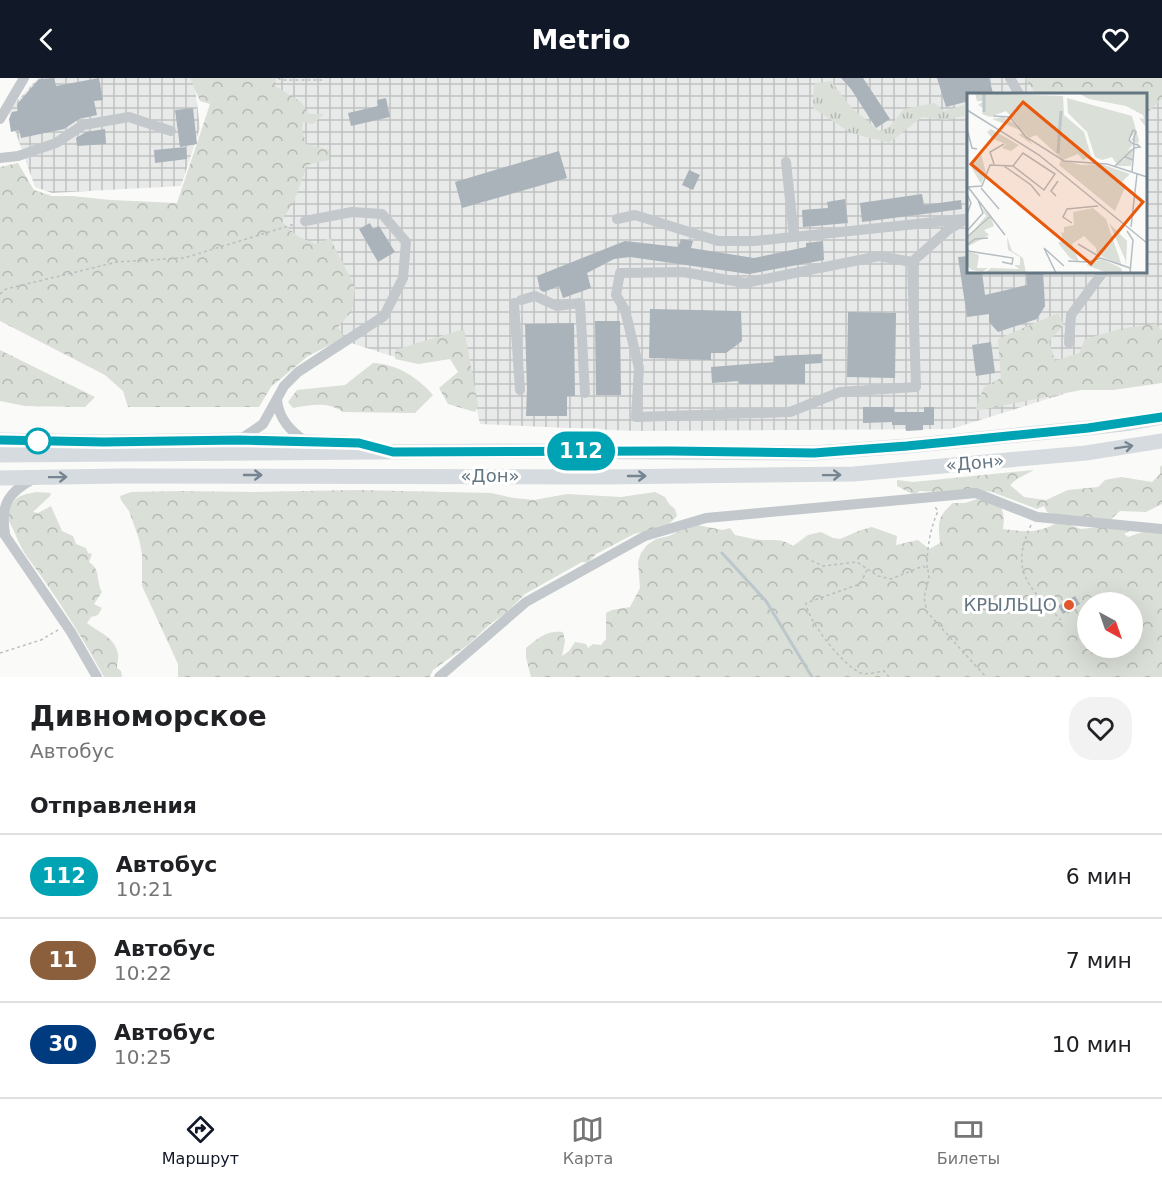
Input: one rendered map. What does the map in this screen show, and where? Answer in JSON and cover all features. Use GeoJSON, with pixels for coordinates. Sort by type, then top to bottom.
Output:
{"type":"FeatureCollection","features":[{"type":"Feature","properties":{"kind":"highway"},"geometry":{"type":"LineString","coordinates":[[0,455],[671,451],[814,453],[1077,429],[1162,417]]}},
{"type":"Feature","properties":{"kind":"highway"},"geometry":{"type":"LineString","coordinates":[[0,440],[104,442],[239,440],[359,443],[393,452]]}},
{"type":"Feature","properties":{"kind":"highway","name":"«Дон»"},"geometry":{"type":"LineString","coordinates":[[0,478],[854,474],[1086,453],[1162,441]]}},
{"type":"Feature","properties":{"kind":"street"},"geometry":{"type":"LineString","coordinates":[[0,119],[24,78]]}},
{"type":"Feature","properties":{"kind":"street"},"geometry":{"type":"LineString","coordinates":[[1010,78],[1018,93]]}},
{"type":"Feature","properties":{"kind":"street"},"geometry":{"type":"LineString","coordinates":[[0,159],[18,156],[56,143],[83,125],[129,117],[171,131]]}},
{"type":"Feature","properties":{"kind":"street"},"geometry":{"type":"LineString","coordinates":[[786,162],[794,237]]}},
{"type":"Feature","properties":{"kind":"street"},"geometry":{"type":"LineString","coordinates":[[239,440],[263,424],[284,386],[298,372],[384,316],[402,278],[406,242],[382,214],[352,212],[304,221]]}},
{"type":"Feature","properties":{"kind":"street"},"geometry":{"type":"LineString","coordinates":[[617,219],[635,215],[718,241],[755,241],[967,219]]}},
{"type":"Feature","properties":{"kind":"street"},"geometry":{"type":"LineString","coordinates":[[912,262],[948,230],[967,220]]}},
{"type":"Feature","properties":{"kind":"street"},"geometry":{"type":"LineString","coordinates":[[879,256],[912,262],[916,387],[840,392],[790,412],[636,417],[639,368],[625,310],[615,295],[620,273],[683,272],[745,283],[879,256]]}},
{"type":"Feature","properties":{"kind":"street"},"geometry":{"type":"LineString","coordinates":[[1069,343],[1071,315],[1102,273]]}},
{"type":"Feature","properties":{"kind":"street"},"geometry":{"type":"LineString","coordinates":[[520,390],[518,301],[535,296],[557,306],[580,303],[585,393]]}},
{"type":"Feature","properties":{"kind":"street"},"geometry":{"type":"LineString","coordinates":[[277,397],[278,410],[283,421],[306,442]]}},
{"type":"Feature","properties":{"kind":"street"},"geometry":{"type":"LineString","coordinates":[[7,539],[1,521],[2,510],[14,491],[35,477]]}},
{"type":"Feature","properties":{"kind":"street"},"geometry":{"type":"LineString","coordinates":[[439,677],[526,602],[645,536],[706,518],[976,492],[1035,516],[1162,529]]}},
{"type":"Feature","properties":{"kind":"street"},"geometry":{"type":"LineString","coordinates":[[0,528],[66,625],[97,677]]}},
{"type":"Feature","properties":{"kind":"path"},"geometry":{"type":"LineString","coordinates":[[278,78],[281,80],[322,80]]}},
{"type":"Feature","properties":{"kind":"path"},"geometry":{"type":"LineString","coordinates":[[0,294],[6,289],[117,261],[184,258],[304,221]]}},
{"type":"Feature","properties":{"kind":"path"},"geometry":{"type":"LineString","coordinates":[[928,497],[938,511],[932,525],[927,554],[929,578],[924,597],[927,612],[986,677]]}},
{"type":"Feature","properties":{"kind":"path"},"geometry":{"type":"LineString","coordinates":[[1035,516],[1022,543],[1023,570],[1031,589],[1060,620]]}},
{"type":"Feature","properties":{"kind":"path"},"geometry":{"type":"LineString","coordinates":[[806,558],[823,566],[857,562],[878,576],[891,579],[923,566],[927,569]]}},
{"type":"Feature","properties":{"kind":"path"},"geometry":{"type":"LineString","coordinates":[[867,569],[860,584],[806,603],[807,610],[848,666],[863,674],[884,671],[890,677]]}},
{"type":"Feature","properties":{"kind":"path"},"geometry":{"type":"LineString","coordinates":[[0,653],[41,640],[66,625]]}},
{"type":"Feature","properties":{"kind":"shaded area"},"geometry":{"type":"Polygon","coordinates":[[[38,78],[194,78],[200,128],[181,186],[52,193],[35,187],[8,111],[38,78]]]}},
{"type":"Feature","properties":{"kind":"shaded area"},"geometry":{"type":"Polygon","coordinates":[[[217,78],[1162,78],[1162,339],[1079,363],[1064,394],[951,429],[634,431],[480,424],[461,342],[401,359],[332,337],[265,226],[217,78]]]}},
{"type":"Feature","properties":{"kind":"green space"},"geometry":{"type":"Polygon","coordinates":[[[190,78],[276,78],[275,86],[301,102],[309,114],[324,114],[313,124],[303,122],[302,129],[306,144],[329,150],[329,160],[307,165],[294,202],[281,221],[297,236],[316,244],[330,238],[355,287],[352,311],[338,327],[344,338],[308,356],[271,387],[259,407],[128,407],[123,391],[105,375],[0,321],[0,167],[18,163],[34,190],[52,196],[177,203],[210,104],[200,101],[190,78]]]}},
{"type":"Feature","properties":{"kind":"green space"},"geometry":{"type":"Polygon","coordinates":[[[1025,78],[1162,78],[1162,99],[1147,113],[1147,93],[1062,93],[1061,91],[1035,93],[1025,78]]]}},
{"type":"Feature","properties":{"kind":"green space"},"geometry":{"type":"Polygon","coordinates":[[[831,81],[851,107],[880,132],[890,126],[904,109],[934,103],[944,111],[967,104],[967,115],[946,120],[922,117],[889,143],[851,133],[813,108],[814,84],[831,81]]]}},
{"type":"Feature","properties":{"kind":"green space"},"geometry":{"type":"Polygon","coordinates":[[[1058,313],[1064,325],[1049,341],[1055,361],[1079,353],[1085,339],[1124,328],[1156,324],[1162,330],[1162,383],[1113,390],[1081,390],[975,411],[984,387],[1001,378],[998,339],[1058,313]]]}},
{"type":"Feature","properties":{"kind":"green space"},"geometry":{"type":"Polygon","coordinates":[[[464,329],[478,405],[475,412],[448,404],[439,388],[458,372],[450,359],[418,364],[395,359],[395,350],[464,329]]]}},
{"type":"Feature","properties":{"kind":"green space"},"geometry":{"type":"Polygon","coordinates":[[[0,350],[95,397],[85,407],[25,406],[0,401],[0,350]]]}},
{"type":"Feature","properties":{"kind":"green space"},"geometry":{"type":"Polygon","coordinates":[[[373,363],[390,366],[406,373],[433,395],[415,413],[343,412],[331,406],[319,405],[293,408],[288,402],[297,390],[345,385],[373,363]]]}},
{"type":"Feature","properties":{"kind":"green space"},"geometry":{"type":"Polygon","coordinates":[[[1162,465],[1162,504],[1146,512],[1120,511],[1109,521],[1054,515],[1047,512],[1044,506],[1037,509],[992,492],[973,489],[920,491],[914,495],[897,486],[897,480],[913,482],[1034,470],[1010,485],[1024,497],[1046,500],[1068,490],[1098,487],[1105,480],[1121,477],[1152,482],[1160,474],[1162,465]]]}},
{"type":"Feature","properties":{"kind":"green space"},"geometry":{"type":"Polygon","coordinates":[[[357,490],[491,493],[534,500],[567,494],[621,497],[655,492],[665,497],[675,509],[677,516],[667,526],[634,534],[596,554],[588,563],[582,562],[525,594],[468,645],[433,670],[430,677],[178,677],[178,664],[142,586],[142,554],[139,539],[129,511],[120,496],[131,492],[357,490]]]}},
{"type":"Feature","properties":{"kind":"green space"},"geometry":{"type":"Polygon","coordinates":[[[51,493],[33,512],[38,513],[51,506],[62,531],[73,536],[76,544],[86,548],[88,553],[92,554],[89,562],[97,572],[102,592],[94,604],[102,608],[98,615],[91,617],[87,623],[113,643],[118,656],[117,668],[121,671],[122,677],[104,677],[68,616],[25,553],[6,517],[13,502],[25,494],[51,493]]]}},
{"type":"Feature","properties":{"kind":"green space"},"geometry":{"type":"Polygon","coordinates":[[[977,499],[1001,504],[1003,529],[1033,531],[1060,521],[1081,529],[1099,527],[1133,529],[1124,534],[1128,537],[1148,530],[1162,532],[1162,677],[531,677],[526,648],[543,636],[552,632],[563,632],[565,641],[562,656],[575,642],[586,644],[588,648],[593,644],[601,645],[606,639],[606,613],[630,607],[640,588],[638,562],[641,553],[656,539],[697,525],[723,530],[730,528],[735,535],[779,540],[793,546],[808,535],[821,532],[840,539],[872,527],[897,536],[896,545],[918,540],[929,549],[940,543],[941,517],[953,503],[965,503],[977,499]]]}},
{"type":"Feature","properties":{"kind":"building"},"geometry":{"type":"Polygon","coordinates":[[[54,78],[56,86],[99,78],[103,100],[94,101],[97,115],[79,119],[64,129],[21,138],[19,130],[11,132],[9,119],[12,112],[18,111],[19,102],[39,79],[54,78]]]}},
{"type":"Feature","properties":{"kind":"building"},"geometry":{"type":"Polygon","coordinates":[[[841,78],[863,78],[890,119],[876,128],[851,89],[841,78]]]}},
{"type":"Feature","properties":{"kind":"building"},"geometry":{"type":"Polygon","coordinates":[[[937,78],[989,78],[993,93],[967,93],[967,102],[946,107],[937,78]]]}},
{"type":"Feature","properties":{"kind":"building"},"geometry":{"type":"Polygon","coordinates":[[[386,98],[390,117],[351,126],[348,113],[378,106],[377,100],[386,98]]]}},
{"type":"Feature","properties":{"kind":"building"},"geometry":{"type":"Polygon","coordinates":[[[193,108],[197,144],[180,147],[175,110],[193,108]]]}},
{"type":"Feature","properties":{"kind":"building"},"geometry":{"type":"Polygon","coordinates":[[[105,129],[106,144],[77,146],[76,138],[86,132],[105,129]]]}},
{"type":"Feature","properties":{"kind":"building"},"geometry":{"type":"Polygon","coordinates":[[[186,147],[187,159],[155,163],[154,150],[186,147]]]}},
{"type":"Feature","properties":{"kind":"building"},"geometry":{"type":"Polygon","coordinates":[[[559,151],[567,178],[462,208],[455,182],[559,151]]]}},
{"type":"Feature","properties":{"kind":"building"},"geometry":{"type":"Polygon","coordinates":[[[689,170],[700,175],[693,190],[682,185],[689,170]]]}},
{"type":"Feature","properties":{"kind":"building"},"geometry":{"type":"Polygon","coordinates":[[[922,194],[924,205],[961,200],[962,209],[862,222],[860,203],[922,194]]]}},
{"type":"Feature","properties":{"kind":"building"},"geometry":{"type":"Polygon","coordinates":[[[845,199],[848,223],[803,227],[802,210],[828,208],[827,202],[845,199]]]}},
{"type":"Feature","properties":{"kind":"building"},"geometry":{"type":"Polygon","coordinates":[[[370,223],[373,229],[379,226],[395,252],[378,262],[359,229],[370,223]]]}},
{"type":"Feature","properties":{"kind":"building"},"geometry":{"type":"Polygon","coordinates":[[[681,239],[693,241],[691,248],[754,258],[806,247],[806,243],[823,241],[824,260],[749,274],[630,257],[614,259],[587,273],[591,288],[563,298],[559,286],[544,292],[540,290],[537,276],[625,241],[678,247],[681,239]]]}},
{"type":"Feature","properties":{"kind":"building"},"geometry":{"type":"Polygon","coordinates":[[[967,256],[967,273],[982,273],[985,295],[1027,285],[1026,273],[1043,273],[1045,306],[1037,319],[998,332],[989,322],[989,314],[967,317],[958,257],[967,256]]]}},
{"type":"Feature","properties":{"kind":"building"},"geometry":{"type":"Polygon","coordinates":[[[650,309],[741,311],[742,341],[726,353],[711,353],[711,360],[649,358],[650,309]]]}},
{"type":"Feature","properties":{"kind":"building"},"geometry":{"type":"Polygon","coordinates":[[[848,312],[896,313],[895,378],[847,377],[848,312]]]}},
{"type":"Feature","properties":{"kind":"building"},"geometry":{"type":"Polygon","coordinates":[[[595,321],[620,321],[621,395],[596,395],[595,321]]]}},
{"type":"Feature","properties":{"kind":"building"},"geometry":{"type":"Polygon","coordinates":[[[574,323],[575,396],[567,396],[567,416],[526,416],[525,324],[574,323]]]}},
{"type":"Feature","properties":{"kind":"building"},"geometry":{"type":"Polygon","coordinates":[[[991,342],[995,373],[976,376],[972,345],[991,342]]]}},
{"type":"Feature","properties":{"kind":"building"},"geometry":{"type":"Polygon","coordinates":[[[822,354],[822,363],[805,364],[805,384],[739,384],[739,381],[712,383],[711,367],[774,362],[774,356],[822,354]]]}},
{"type":"Feature","properties":{"kind":"building"},"geometry":{"type":"Polygon","coordinates":[[[863,407],[894,407],[894,412],[924,412],[924,407],[934,407],[934,425],[923,425],[923,430],[906,431],[906,425],[892,425],[892,422],[863,423],[863,407]]]}},
{"type":"Feature","properties":{"kind":"building","name":"КРЫЛЬЦО"},"geometry":{"type":"Polygon","coordinates":[[[1075,596],[1077,599],[1077,606],[1063,614],[1058,606],[1075,596]]]}},
{"type":"Feature","properties":{"kind":"waterway"},"geometry":{"type":"LineString","coordinates":[[722,553],[766,601],[812,677]]}},
{"type":"Feature","properties":{"kind":"bus line","name":"112"},"geometry":{"type":"LineString","coordinates":[[0,440],[104,442],[239,440],[359,443],[393,452],[814,453],[1088,428],[1162,417]]}},
{"type":"Feature","properties":{"kind":"place","name":"КРЫЛЬЦО"},"geometry":{"type":"Point","coordinates":[1069,605]}}]}
